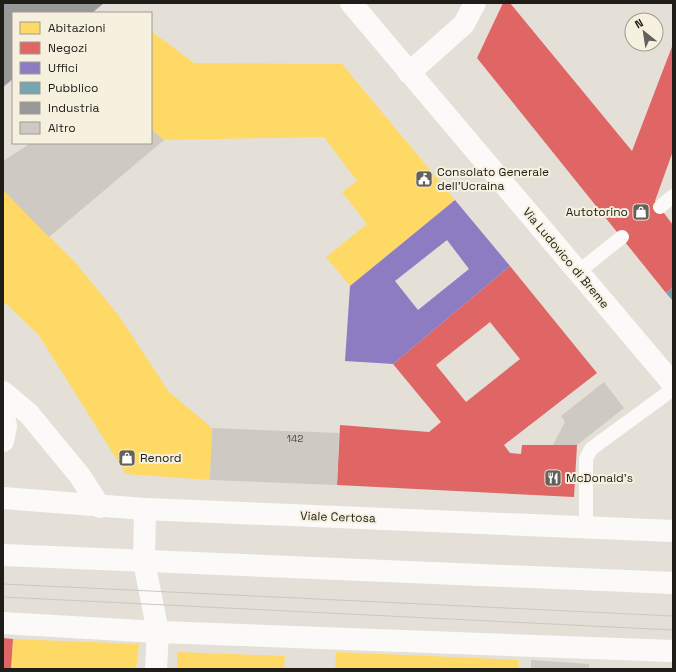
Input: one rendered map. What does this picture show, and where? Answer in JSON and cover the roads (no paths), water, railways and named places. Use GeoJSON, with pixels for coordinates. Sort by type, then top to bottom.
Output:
{"type":"FeatureCollection","features":[{"type":"Feature","properties":{"kind":"street","name":"Via Ludovico di Breme"},"geometry":{"type":"LineString","coordinates":[[351,3],[673,384]]}},
{"type":"Feature","properties":{"kind":"street"},"geometry":{"type":"LineString","coordinates":[[409,73],[464,24],[475,3]]}},
{"type":"Feature","properties":{"kind":"street"},"geometry":{"type":"LineString","coordinates":[[3,392],[29,414],[80,476],[100,507]]}},
{"type":"Feature","properties":{"kind":"street"},"geometry":{"type":"LineString","coordinates":[[3,411],[6,426],[3,441]]}},
{"type":"Feature","properties":{"kind":"street","name":"Viale Certosa"},"geometry":{"type":"LineString","coordinates":[[3,498],[100,507],[673,531]]}},
{"type":"Feature","properties":{"kind":"street"},"geometry":{"type":"LineString","coordinates":[[145,509],[144,562],[158,632],[156,669]]}},
{"type":"Feature","properties":{"kind":"street"},"geometry":{"type":"LineString","coordinates":[[3,555],[673,583]]}},
{"type":"Feature","properties":{"kind":"street"},"geometry":{"type":"LineString","coordinates":[[3,623],[158,632],[673,651]]}},
{"type":"Feature","properties":{"kind":"lane"},"geometry":{"type":"LineString","coordinates":[[660,207],[673,196]]}},
{"type":"Feature","properties":{"kind":"lane"},"geometry":{"type":"LineString","coordinates":[[578,272],[622,237]]}},
{"type":"Feature","properties":{"kind":"lane"},"geometry":{"type":"LineString","coordinates":[[586,527],[586,459],[591,449],[673,389]]}},
{"type":"Feature","properties":{"kind":"tram line"},"geometry":{"type":"LineString","coordinates":[[3,584],[673,616]]}},
{"type":"Feature","properties":{"kind":"tram line"},"geometry":{"type":"LineString","coordinates":[[3,597],[673,630]]}},
{"type":"Feature","properties":{"kind":"place","name":"Consolato Generale dell'Ucraina"},"geometry":{"type":"Point","coordinates":[424,179]}},
{"type":"Feature","properties":{"kind":"place","name":"Autotorino"},"geometry":{"type":"Point","coordinates":[641,212]}},
{"type":"Feature","properties":{"kind":"place","name":"Renord"},"geometry":{"type":"Point","coordinates":[127,458]}},
{"type":"Feature","properties":{"kind":"place","name":"McDonald's"},"geometry":{"type":"Point","coordinates":[553,478]}}]}
